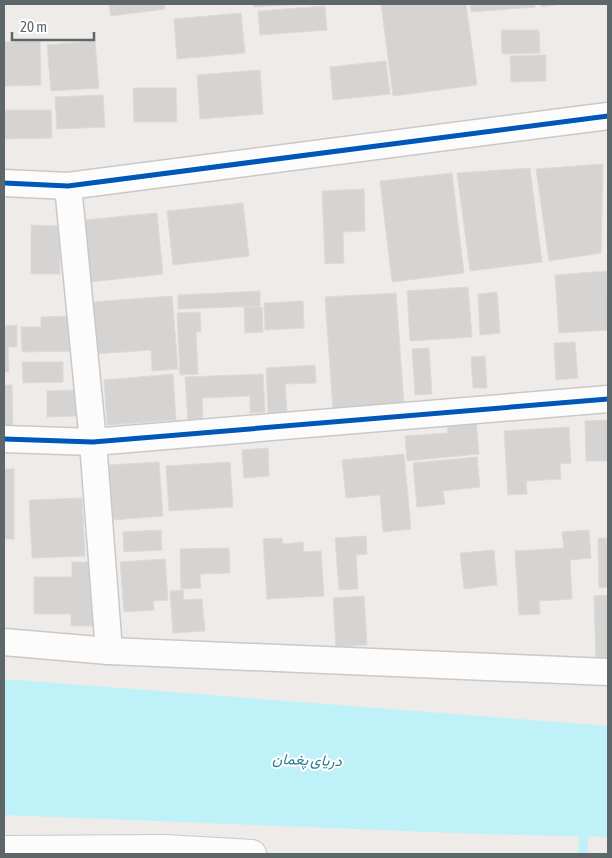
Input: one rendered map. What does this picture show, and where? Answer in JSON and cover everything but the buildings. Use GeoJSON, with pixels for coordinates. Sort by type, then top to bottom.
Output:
{"type":"FeatureCollection","features":[{"type":"Feature","properties":{"kind":"main road"},"geometry":{"type":"LineString","coordinates":[[4,850],[165,849],[252,854]]}},
{"type":"Feature","properties":{"kind":"street"},"geometry":{"type":"LineString","coordinates":[[4,183],[68,186],[608,116]]}},
{"type":"Feature","properties":{"kind":"street"},"geometry":{"type":"LineString","coordinates":[[68,186],[93,442],[109,651]]}},
{"type":"Feature","properties":{"kind":"street"},"geometry":{"type":"LineString","coordinates":[[4,439],[93,442],[608,399]]}},
{"type":"Feature","properties":{"kind":"street"},"geometry":{"type":"LineString","coordinates":[[4,642],[109,651],[608,672]]}},
{"type":"Feature","properties":{"kind":"water","name":"دریای پغمان"},"geometry":{"type":"Polygon","coordinates":[[[4,679],[608,726],[608,837],[481,834],[4,815],[4,679]]]}},
{"type":"Feature","properties":{"kind":"waterway"},"geometry":{"type":"LineString","coordinates":[[583,854],[584,825]]}},
{"type":"Feature","properties":{"kind":"cycle path"},"geometry":{"type":"LineString","coordinates":[[4,183],[68,186],[608,116]]}},
{"type":"Feature","properties":{"kind":"cycle path"},"geometry":{"type":"LineString","coordinates":[[4,439],[93,442],[608,399]]}}]}
